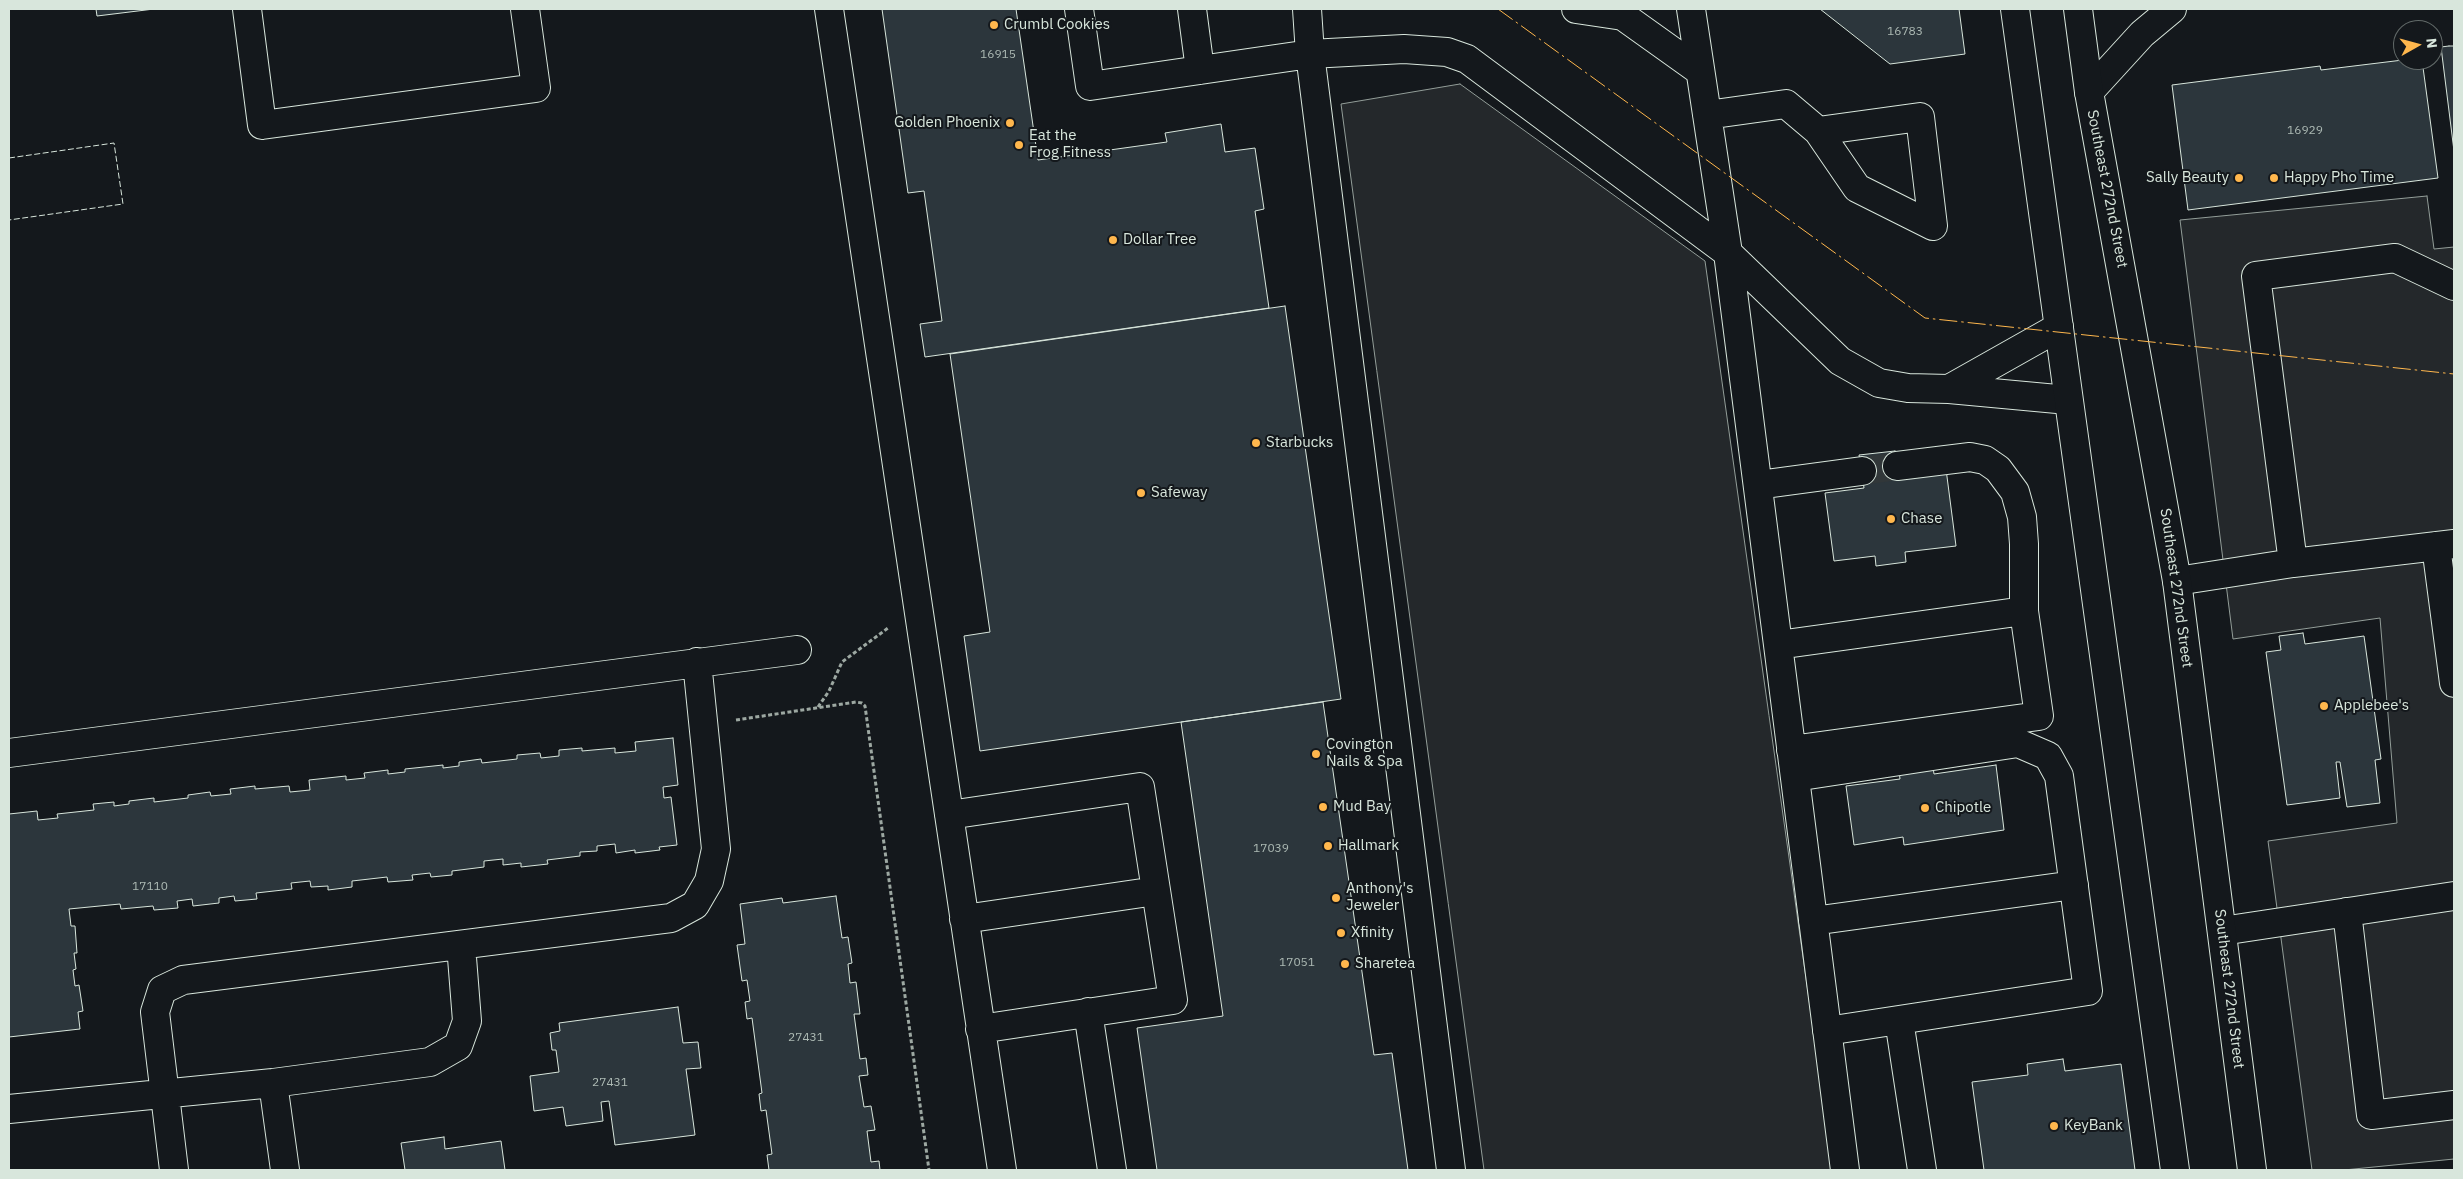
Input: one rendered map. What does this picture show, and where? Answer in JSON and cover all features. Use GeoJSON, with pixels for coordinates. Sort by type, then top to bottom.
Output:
{"type":"FeatureCollection","features":[{"type":"Feature","properties":{"kind":"main road"},"geometry":{"type":"LineString","coordinates":[[247,9],[262,125],[536,88],[525,9]]}},
{"type":"Feature","properties":{"kind":"main road"},"geometry":{"type":"LineString","coordinates":[[829,9],[1002,1170]]}},
{"type":"Feature","properties":{"kind":"main road"},"geometry":{"type":"LineString","coordinates":[[1079,9],[1090,86],[1310,54],[1404,49],[1447,52],[1467,59],[1728,253],[1840,361],[1879,383],[1908,388],[1949,389],[2068,400]]}},
{"type":"Feature","properties":{"kind":"main road"},"geometry":{"type":"LineString","coordinates":[[1192,9],[1200,70]]}},
{"type":"Feature","properties":{"kind":"main road"},"geometry":{"type":"LineString","coordinates":[[1307,9],[1310,54],[1451,1170]]}},
{"type":"Feature","properties":{"kind":"main road"},"geometry":{"type":"LineString","coordinates":[[1576,9],[1623,16],[1700,71]]}},
{"type":"Feature","properties":{"kind":"main road"},"geometry":{"type":"LineString","coordinates":[[1691,9],[1728,253],[1845,1170]]}},
{"type":"Feature","properties":{"kind":"main road"},"geometry":{"type":"LineString","coordinates":[[2015,9],[2175,1170]]}},
{"type":"Feature","properties":{"kind":"main road","name":"Southeast 272nd Street"},"geometry":{"type":"LineString","coordinates":[[2078,9],[2089,92],[2177,581],[2252,1170]]}},
{"type":"Feature","properties":{"kind":"main road"},"geometry":{"type":"LineString","coordinates":[[2089,92],[2142,34],[2172,9]]}},
{"type":"Feature","properties":{"kind":"main road"},"geometry":{"type":"LineString","coordinates":[[1707,115],[1786,104],[1818,131],[1857,188],[1933,226],[1920,117],[1818,131]]}},
{"type":"Feature","properties":{"kind":"main road"},"geometry":{"type":"LineString","coordinates":[[2293,563],[2256,276],[2396,258],[2454,286]]}},
{"type":"Feature","properties":{"kind":"main road"},"geometry":{"type":"LineString","coordinates":[[1949,389],[2059,327]]}},
{"type":"Feature","properties":{"kind":"main road"},"geometry":{"type":"LineString","coordinates":[[1793,763],[2039,716],[2024,611],[2024,544],[2022,517],[2016,492],[2008,479],[1985,460],[1970,457],[1897,466]]}},
{"type":"Feature","properties":{"kind":"main road"},"geometry":{"type":"LineString","coordinates":[[1758,486],[1862,471]]}},
{"type":"Feature","properties":{"kind":"main road"},"geometry":{"type":"LineString","coordinates":[[2177,581],[2293,563],[2445,545],[2454,683]]}},
{"type":"Feature","properties":{"kind":"main road"},"geometry":{"type":"LineString","coordinates":[[1778,645],[2024,611]]}},
{"type":"Feature","properties":{"kind":"main road"},"geometry":{"type":"LineString","coordinates":[[9,753],[797,650]]}},
{"type":"Feature","properties":{"kind":"main road"},"geometry":{"type":"LineString","coordinates":[[174,1170],[155,1012],[162,990],[183,980],[671,918],[695,905],[708,881],[716,849],[697,662]]}},
{"type":"Feature","properties":{"kind":"main road"},"geometry":{"type":"LineString","coordinates":[[1793,763],[2018,743],[2048,756],[2059,776],[2088,991],[1827,1031]]}},
{"type":"Feature","properties":{"kind":"main road"},"geometry":{"type":"LineString","coordinates":[[949,816],[1140,787],[1173,1000],[980,1029]]}},
{"type":"Feature","properties":{"kind":"main road"},"geometry":{"type":"LineString","coordinates":[[1813,921],[2074,885]]}},
{"type":"Feature","properties":{"kind":"main road"},"geometry":{"type":"LineString","coordinates":[[964,919],[1156,891]]}},
{"type":"Feature","properties":{"kind":"main road"},"geometry":{"type":"LineString","coordinates":[[2222,931],[2454,896]]}},
{"type":"Feature","properties":{"kind":"main road"},"geometry":{"type":"LineString","coordinates":[[2347,912],[2371,1115],[2454,1105]]}},
{"type":"Feature","properties":{"kind":"main road"},"geometry":{"type":"LineString","coordinates":[[9,1109],[273,1083],[430,1062],[458,1046],[467,1021],[461,945]]}},
{"type":"Feature","properties":{"kind":"main road"},"geometry":{"type":"LineString","coordinates":[[1088,1012],[1112,1170]]}},
{"type":"Feature","properties":{"kind":"main road"},"geometry":{"type":"LineString","coordinates":[[1899,1020],[1922,1170]]}},
{"type":"Feature","properties":{"kind":"main road"},"geometry":{"type":"LineString","coordinates":[[273,1083],[285,1170]]}},
{"type":"Feature","properties":{"kind":"path"},"geometry":{"type":"LineString","coordinates":[[817,708],[829,691],[842,662],[889,627],[920,623]]}},
{"type":"Feature","properties":{"kind":"path"},"geometry":{"type":"LineString","coordinates":[[732,721],[856,702],[862,703],[865,706],[929,1170]]}},
{"type":"Feature","properties":{"kind":"shaded area"},"geometry":{"type":"Polygon","coordinates":[[[1460,84],[1705,261],[1833,1170],[1484,1170],[1341,104],[1460,84]]]}},
{"type":"Feature","properties":{"kind":"shaded area"},"geometry":{"type":"Polygon","coordinates":[[[2427,196],[2434,249],[2454,247],[2454,1159],[2344,1170],[2312,1170],[2268,841],[2397,823],[2380,618],[2233,639],[2180,220],[2427,196]]]}},
{"type":"Feature","properties":{"kind":"building"},"geometry":{"type":"Polygon","coordinates":[[[96,9],[154,9],[97,16],[96,9]]]}},
{"type":"Feature","properties":{"kind":"building"},"geometry":{"type":"Polygon","coordinates":[[[882,9],[1016,9],[1038,160],[1167,142],[1165,133],[1221,124],[1225,152],[1255,148],[1264,209],[1255,211],[1269,308],[925,357],[920,324],[942,321],[924,191],[908,193],[882,9]]]}},
{"type":"Feature","properties":{"kind":"building"},"geometry":{"type":"Polygon","coordinates":[[[1820,9],[1959,9],[1965,54],[1890,64],[1820,9]]]}},
{"type":"Feature","properties":{"kind":"building"},"geometry":{"type":"Polygon","coordinates":[[[2454,46],[2454,151],[2443,63],[2443,47],[2454,46]]]}},
{"type":"Feature","properties":{"kind":"building"},"geometry":{"type":"Polygon","coordinates":[[[2393,61],[2393,70],[2423,70],[2438,178],[2188,210],[2172,85],[2320,66],[2321,70],[2393,61]]]}},
{"type":"Feature","properties":{"kind":"building","name":"Safeway"},"geometry":{"type":"Polygon","coordinates":[[[1285,306],[1341,699],[980,751],[964,636],[990,632],[950,354],[1285,306]]]}},
{"type":"Feature","properties":{"kind":"building","name":"Chase"},"geometry":{"type":"Polygon","coordinates":[[[1895,451],[1898,475],[1946,469],[1956,546],[1905,552],[1906,562],[1876,566],[1875,556],[1834,561],[1825,493],[1864,488],[1859,455],[1895,451]]]}},
{"type":"Feature","properties":{"kind":"building","name":"Applebee's"},"geometry":{"type":"Polygon","coordinates":[[[2303,633],[2305,644],[2364,636],[2381,759],[2375,760],[2380,803],[2347,807],[2340,762],[2336,762],[2340,798],[2287,805],[2266,652],[2281,650],[2279,636],[2303,633]]]}},
{"type":"Feature","properties":{"kind":"building"},"geometry":{"type":"Polygon","coordinates":[[[1323,702],[1374,1055],[1392,1053],[1408,1170],[1157,1170],[1137,1028],[1223,1016],[1181,722],[1323,702]]]}},
{"type":"Feature","properties":{"kind":"building"},"geometry":{"type":"Polygon","coordinates":[[[673,738],[678,785],[663,787],[664,798],[671,797],[677,845],[659,847],[660,850],[635,853],[635,850],[616,853],[615,844],[597,846],[597,851],[580,852],[580,856],[547,860],[548,864],[521,867],[521,863],[503,865],[503,859],[484,861],[484,867],[452,871],[452,875],[431,877],[430,873],[412,875],[413,880],[388,882],[387,877],[352,881],[352,887],[328,890],[328,886],[311,887],[310,881],[291,883],[292,889],[256,893],[257,899],[235,901],[234,896],[219,898],[219,903],[193,906],[192,899],[177,901],[178,908],[154,910],[153,906],[121,909],[120,904],[69,909],[71,926],[75,926],[77,953],[74,953],[76,969],[73,970],[75,986],[79,985],[83,1011],[78,1012],[80,1029],[9,1037],[9,814],[37,811],[38,820],[58,818],[57,814],[94,810],[93,804],[114,802],[114,806],[129,804],[129,801],[154,798],[154,802],[188,798],[188,795],[210,792],[211,796],[231,794],[230,789],[255,786],[255,789],[289,786],[290,792],[310,790],[309,780],[346,776],[346,780],[365,778],[364,773],[388,770],[388,774],[405,772],[405,769],[443,765],[443,768],[459,766],[459,762],[481,759],[482,763],[517,759],[517,755],[540,753],[541,758],[559,756],[559,750],[582,748],[582,751],[615,748],[615,753],[636,751],[635,742],[673,738]]]}},
{"type":"Feature","properties":{"kind":"building","name":"Chipotle"},"geometry":{"type":"Polygon","coordinates":[[[1996,765],[2004,830],[1904,845],[1903,837],[1854,845],[1846,786],[1900,779],[1899,771],[1933,767],[1934,774],[1996,765]]]}},
{"type":"Feature","properties":{"kind":"building"},"geometry":{"type":"Polygon","coordinates":[[[836,896],[842,938],[848,937],[852,963],[848,964],[850,983],[856,982],[860,1014],[854,1014],[860,1059],[866,1058],[868,1075],[859,1076],[864,1107],[871,1106],[875,1130],[867,1131],[871,1162],[879,1161],[880,1170],[769,1170],[767,1155],[772,1154],[766,1110],[761,1111],[759,1094],[762,1093],[752,1018],[747,1019],[745,1002],[750,1001],[747,980],[742,981],[737,945],[745,944],[740,904],[782,898],[783,903],[836,896]]]}},
{"type":"Feature","properties":{"kind":"building"},"geometry":{"type":"Polygon","coordinates":[[[678,1007],[683,1043],[698,1042],[701,1068],[686,1069],[695,1135],[615,1145],[609,1101],[601,1102],[603,1121],[566,1126],[563,1107],[534,1111],[530,1076],[559,1072],[556,1050],[552,1050],[550,1033],[560,1031],[559,1023],[678,1007]]]}},
{"type":"Feature","properties":{"kind":"building","name":"KeyBank"},"geometry":{"type":"Polygon","coordinates":[[[2063,1059],[2065,1071],[2121,1064],[2135,1170],[1984,1170],[1972,1082],[2028,1075],[2027,1064],[2063,1059]]]}},
{"type":"Feature","properties":{"kind":"building"},"geometry":{"type":"Polygon","coordinates":[[[444,1137],[445,1149],[501,1141],[505,1170],[405,1170],[401,1143],[444,1137]]]}},
{"type":"Feature","properties":{"kind":"tunnel"},"geometry":{"type":"LineString","coordinates":[[1862,471],[1897,466]]}},
{"type":"Feature","properties":{"kind":"fence"},"geometry":{"type":"LineString","coordinates":[[9,158],[114,143],[123,204],[9,220]]}},
{"type":"Feature","properties":{"kind":"power"},"geometry":{"type":"LineString","coordinates":[[1498,9],[1925,318],[2454,374]]}},
{"type":"Feature","properties":{"kind":"place","name":"Crumbl Cookies"},"geometry":{"type":"Point","coordinates":[994,25]}},
{"type":"Feature","properties":{"kind":"place","name":"Golden Phoenix"},"geometry":{"type":"Point","coordinates":[1010,123]}},
{"type":"Feature","properties":{"kind":"place","name":"Eat the Frog Fitness"},"geometry":{"type":"Point","coordinates":[1019,145]}},
{"type":"Feature","properties":{"kind":"place","name":"Sally Beauty"},"geometry":{"type":"Point","coordinates":[2239,178]}},
{"type":"Feature","properties":{"kind":"place","name":"Happy Pho Time"},"geometry":{"type":"Point","coordinates":[2274,178]}},
{"type":"Feature","properties":{"kind":"place","name":"Dollar Tree"},"geometry":{"type":"Point","coordinates":[1113,240]}},
{"type":"Feature","properties":{"kind":"place","name":"Starbucks"},"geometry":{"type":"Point","coordinates":[1256,443]}},
{"type":"Feature","properties":{"kind":"place","name":"Safeway"},"geometry":{"type":"Point","coordinates":[1141,493]}},
{"type":"Feature","properties":{"kind":"place","name":"Chase"},"geometry":{"type":"Point","coordinates":[1891,519]}},
{"type":"Feature","properties":{"kind":"place","name":"Applebee's"},"geometry":{"type":"Point","coordinates":[2324,706]}},
{"type":"Feature","properties":{"kind":"place","name":"Covington Nails & Spa"},"geometry":{"type":"Point","coordinates":[1316,754]}},
{"type":"Feature","properties":{"kind":"place","name":"Mud Bay"},"geometry":{"type":"Point","coordinates":[1323,807]}},
{"type":"Feature","properties":{"kind":"place","name":"Chipotle"},"geometry":{"type":"Point","coordinates":[1925,808]}},
{"type":"Feature","properties":{"kind":"place","name":"Hallmark"},"geometry":{"type":"Point","coordinates":[1328,846]}},
{"type":"Feature","properties":{"kind":"place","name":"Anthony's Jeweler"},"geometry":{"type":"Point","coordinates":[1336,898]}},
{"type":"Feature","properties":{"kind":"place","name":"Xfinity"},"geometry":{"type":"Point","coordinates":[1341,933]}},
{"type":"Feature","properties":{"kind":"place","name":"Sharetea"},"geometry":{"type":"Point","coordinates":[1345,964]}},
{"type":"Feature","properties":{"kind":"place","name":"KeyBank"},"geometry":{"type":"Point","coordinates":[2054,1126]}}]}
